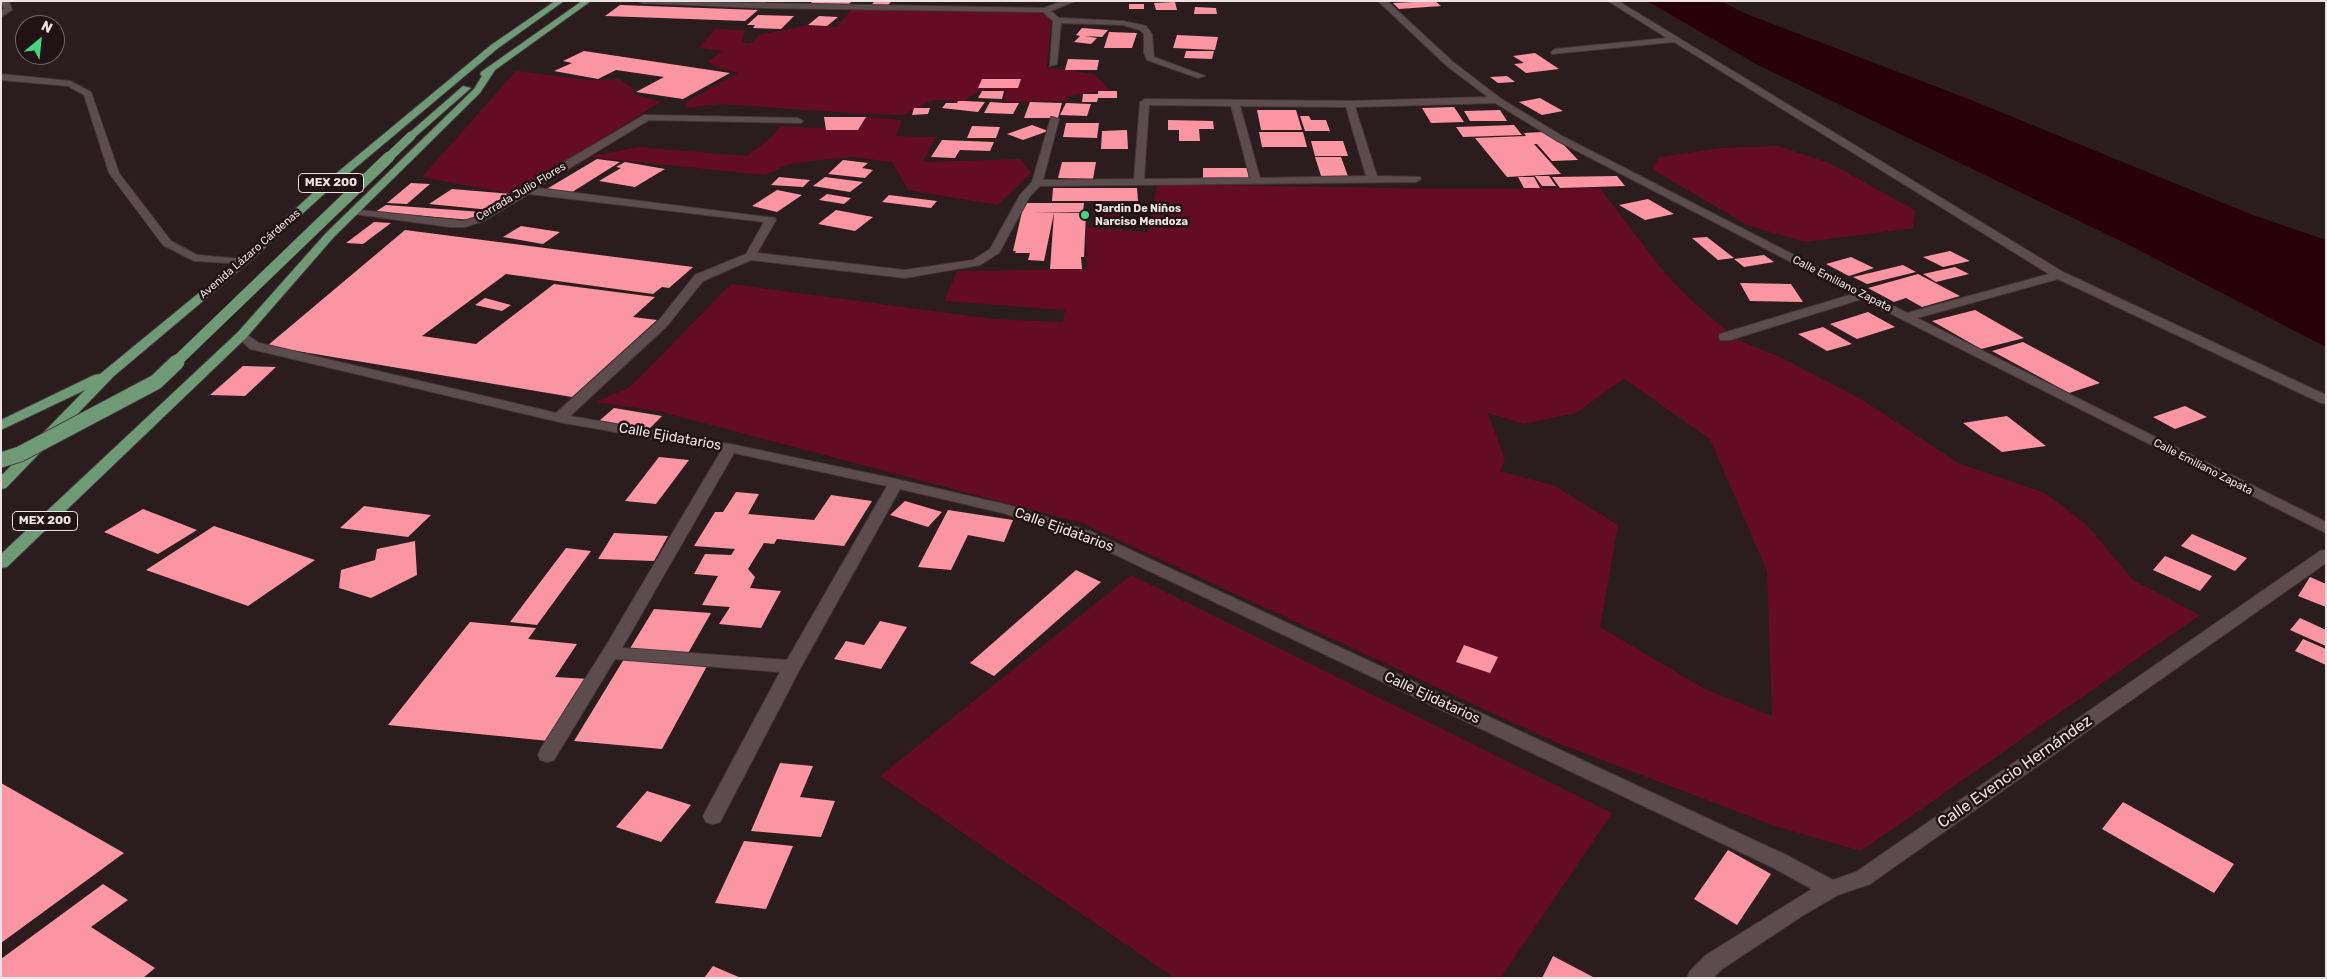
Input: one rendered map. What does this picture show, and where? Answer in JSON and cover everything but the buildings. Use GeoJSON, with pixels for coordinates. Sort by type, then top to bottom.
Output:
{"type":"FeatureCollection","features":[{"type":"Feature","properties":{"kind":"main road","name":"Avenida Lázaro Cárdenas"},"geometry":{"type":"LineString","coordinates":[[1,485],[110,373],[244,262],[319,193],[494,47],[560,1]]}},
{"type":"Feature","properties":{"kind":"main road","name":"MEX 200"},"geometry":{"type":"LineString","coordinates":[[1,460],[20,454],[156,382],[411,136],[492,68],[587,1]]}},
{"type":"Feature","properties":{"kind":"main road","name":"MEX 200"},"geometry":{"type":"LineString","coordinates":[[1,563],[242,335],[330,235],[477,90],[492,68]]}},
{"type":"Feature","properties":{"kind":"main road","name":"MEX 200"},"geometry":{"type":"LineString","coordinates":[[1,426],[110,373]]}},
{"type":"Feature","properties":{"kind":"street"},"geometry":{"type":"LineString","coordinates":[[1,15],[8,10],[5,1]]}},
{"type":"Feature","properties":{"kind":"street"},"geometry":{"type":"LineString","coordinates":[[642,1],[859,7],[999,5],[1045,10],[1071,1]]}},
{"type":"Feature","properties":{"kind":"street"},"geometry":{"type":"LineString","coordinates":[[859,7],[866,1]]}},
{"type":"Feature","properties":{"kind":"street","name":"Calle Emiliano Zapata"},"geometry":{"type":"LineString","coordinates":[[1382,1],[1450,64],[1497,100],[1559,138],[1906,317],[2326,528]]}},
{"type":"Feature","properties":{"kind":"street"},"geometry":{"type":"LineString","coordinates":[[1612,1],[2059,275],[2326,400]]}},
{"type":"Feature","properties":{"kind":"street"},"geometry":{"type":"LineString","coordinates":[[1045,10],[1057,20],[1123,23],[1143,28],[1148,34],[1148,53],[1150,58],[1162,64],[1202,76]]}},
{"type":"Feature","properties":{"kind":"street"},"geometry":{"type":"LineString","coordinates":[[1053,64],[1057,20]]}},
{"type":"Feature","properties":{"kind":"street"},"geometry":{"type":"LineString","coordinates":[[1555,52],[1673,40]]}},
{"type":"Feature","properties":{"kind":"street"},"geometry":{"type":"LineString","coordinates":[[1,77],[70,84],[88,94],[114,173],[168,242],[194,258],[244,262]]}},
{"type":"Feature","properties":{"kind":"street"},"geometry":{"type":"LineString","coordinates":[[1139,182],[1144,102],[1235,105],[1497,100]]}},
{"type":"Feature","properties":{"kind":"street"},"geometry":{"type":"LineString","coordinates":[[1350,104],[1373,181]]}},
{"type":"Feature","properties":{"kind":"street"},"geometry":{"type":"LineString","coordinates":[[1235,105],[1256,181]]}},
{"type":"Feature","properties":{"kind":"street","name":"Cerrada Julio Flores"},"geometry":{"type":"LineString","coordinates":[[354,211],[450,224],[465,224],[480,219],[524,190],[647,117],[798,120]]}},
{"type":"Feature","properties":{"kind":"street"},"geometry":{"type":"LineString","coordinates":[[559,418],[663,323],[699,278],[750,256],[905,274],[976,263],[995,251],[1025,195],[1037,183],[1054,119]]}},
{"type":"Feature","properties":{"kind":"street"},"geometry":{"type":"LineString","coordinates":[[1037,183],[1373,181],[1416,179]]}},
{"type":"Feature","properties":{"kind":"street"},"geometry":{"type":"LineString","coordinates":[[524,190],[771,220],[750,256]]}},
{"type":"Feature","properties":{"kind":"street"},"geometry":{"type":"LineString","coordinates":[[1906,317],[2059,275]]}},
{"type":"Feature","properties":{"kind":"street"},"geometry":{"type":"LineString","coordinates":[[1726,337],[1863,294]]}},
{"type":"Feature","properties":{"kind":"street","name":"Calle Ejidatarios"},"geometry":{"type":"LineString","coordinates":[[242,335],[255,346],[559,418],[730,448],[896,483],[1007,509],[1086,535],[1779,861],[1831,889]]}},
{"type":"Feature","properties":{"kind":"street"},"geometry":{"type":"LineString","coordinates":[[546,755],[610,653],[730,448]]}},
{"type":"Feature","properties":{"kind":"street"},"geometry":{"type":"LineString","coordinates":[[713,816],[792,667],[896,483]]}},
{"type":"Feature","properties":{"kind":"street","name":"Calle Evencio Hernández"},"geometry":{"type":"LineString","coordinates":[[1698,978],[1714,962],[1794,910],[1831,889],[1863,878],[2326,555]]}},
{"type":"Feature","properties":{"kind":"street"},"geometry":{"type":"LineString","coordinates":[[610,653],[792,667]]}},
{"type":"Feature","properties":{"kind":"shaded area"},"geometry":{"type":"Polygon","coordinates":[[[1647,1],[1721,1],[1744,13],[1971,100],[2250,214],[2326,240],[2326,347],[2131,246],[1758,65],[1647,1]]]}},
{"type":"Feature","properties":{"kind":"shaded area"},"geometry":{"type":"Polygon","coordinates":[[[852,9],[1039,11],[1051,21],[1047,67],[1094,74],[1110,90],[1072,95],[1064,101],[1005,102],[1006,90],[982,89],[964,101],[933,100],[903,115],[721,104],[686,108],[686,102],[738,73],[715,66],[708,61],[722,51],[699,48],[715,29],[745,30],[742,42],[750,44],[759,35],[808,25],[837,27],[852,9]]]}},
{"type":"Feature","properties":{"kind":"shaded area"},"geometry":{"type":"Polygon","coordinates":[[[516,71],[590,80],[619,79],[633,89],[633,94],[661,102],[512,194],[422,177],[516,71]]]}},
{"type":"Feature","properties":{"kind":"shaded area"},"geometry":{"type":"Polygon","coordinates":[[[866,117],[902,120],[896,136],[936,137],[923,162],[1021,159],[1031,173],[998,205],[908,190],[892,162],[852,157],[792,163],[765,175],[589,157],[638,147],[747,156],[773,136],[780,126],[858,130],[866,117]]]}},
{"type":"Feature","properties":{"kind":"shaded area"},"geometry":{"type":"Polygon","coordinates":[[[1778,146],[1829,163],[1915,210],[1913,228],[1805,242],[1747,225],[1652,169],[1659,157],[1722,148],[1778,146]]]}},
{"type":"Feature","properties":{"kind":"shaded area"},"geometry":{"type":"Polygon","coordinates":[[[1157,184],[1451,189],[1600,188],[1663,271],[1693,302],[1738,340],[1780,357],[1861,399],[1958,463],[2045,493],[2086,524],[2133,580],[2200,615],[1861,851],[1775,826],[1555,742],[1082,523],[658,411],[596,402],[630,387],[731,284],[993,319],[1063,322],[1065,310],[944,301],[957,271],[1087,269],[1086,227],[1148,232],[1157,184]],[[1624,379],[1576,413],[1524,424],[1488,413],[1505,460],[1500,471],[1555,486],[1618,525],[1600,627],[1705,689],[1772,716],[1767,571],[1710,439],[1624,379]]]}},
{"type":"Feature","properties":{"kind":"shaded area"},"geometry":{"type":"Polygon","coordinates":[[[1094,209],[1124,209],[1122,226],[1092,226],[1094,209]]]}},
{"type":"Feature","properties":{"kind":"shaded area"},"geometry":{"type":"Polygon","coordinates":[[[1131,575],[1612,813],[1501,978],[1175,978],[880,776],[1131,575]]]}},
{"type":"Feature","properties":{"kind":"place","name":"Jardin De Niños Narciso Mendoza"},"geometry":{"type":"Point","coordinates":[1085,215]}}]}
